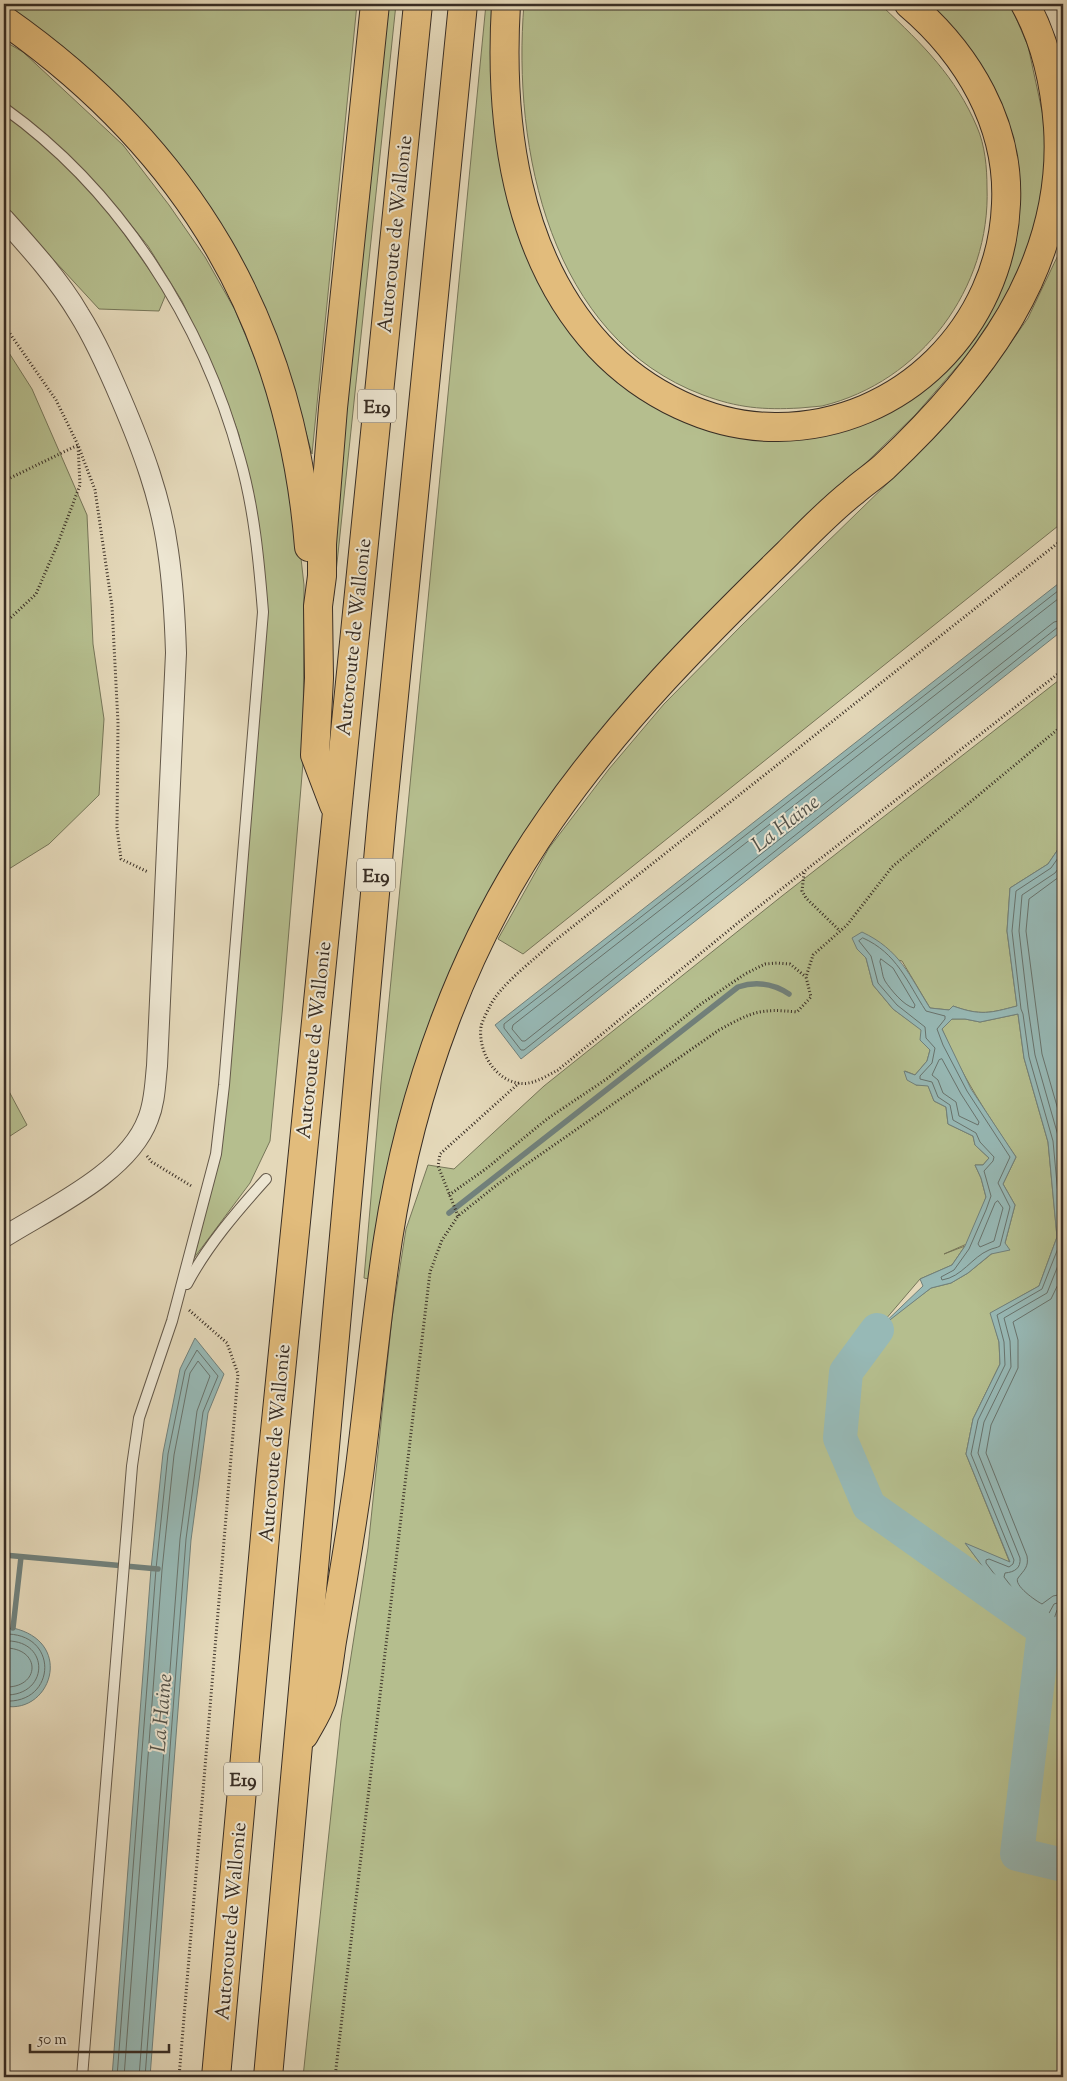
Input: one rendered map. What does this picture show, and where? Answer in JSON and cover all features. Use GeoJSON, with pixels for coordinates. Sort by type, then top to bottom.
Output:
{"type":"FeatureCollection","features":[{"type":"Feature","properties":{"kind":"highway"},"geometry":{"type":"LineString","coordinates":[[336,809],[314,755],[319,678],[318,606],[322,576],[322,544],[332,408],[375,4]]}},
{"type":"Feature","properties":{"kind":"highway","name":"Autoroute de Wallonie"},"geometry":{"type":"LineString","coordinates":[[216,2077],[270,1482],[418,4]]}},
{"type":"Feature","properties":{"kind":"highway","name":"E19"},"geometry":{"type":"LineString","coordinates":[[268,2077],[382,816],[463,4]]}},
{"type":"Feature","properties":{"kind":"highway"},"geometry":{"type":"LineString","coordinates":[[506,4],[506,88],[514,164],[528,220],[538,247],[562,296],[583,327],[613,360],[655,391],[670,400],[717,419],[758,426],[778,427],[814,424],[848,416],[883,401],[906,386],[934,364],[964,330],[983,298],[992,277],[1003,237],[1007,198],[1006,177],[997,131],[982,94],[964,62],[944,38],[909,4]]}},
{"type":"Feature","properties":{"kind":"highway"},"geometry":{"type":"LineString","coordinates":[[1025,4],[1036,29],[1051,79]]}},
{"type":"Feature","properties":{"kind":"highway"},"geometry":{"type":"LineString","coordinates":[[298,1748],[321,1702],[337,1616],[359,1472],[388,1236],[399,1179],[435,1047],[456,990],[496,906],[522,861],[590,765],[632,713],[778,562],[850,494],[880,470],[928,422],[994,343],[1028,284],[1041,252],[1052,218],[1058,184],[1060,148],[1057,113],[1051,79],[1047,14],[1043,4]]}},
{"type":"Feature","properties":{"kind":"highway"},"geometry":{"type":"LineString","coordinates":[[4,20],[74,73],[124,121],[194,206],[231,269],[262,339],[289,424],[306,518],[310,565],[318,606]]}},
{"type":"Feature","properties":{"kind":"street"},"geometry":{"type":"LineString","coordinates":[[4,219],[46,268],[79,314],[108,370],[134,430],[150,471],[168,550],[174,596],[176,653],[154,1099],[148,1120],[137,1141],[122,1159],[97,1180],[4,1236]]}},
{"type":"Feature","properties":{"kind":"lane"},"geometry":{"type":"LineString","coordinates":[[4,108],[50,146],[86,181],[112,210],[170,290],[193,336],[228,419],[241,461],[252,516],[260,578],[262,612],[224,1085],[216,1154],[178,1300],[140,1418],[132,1466],[82,2077]]}},
{"type":"Feature","properties":{"kind":"lane"},"geometry":{"type":"LineString","coordinates":[[178,1300],[194,1271],[250,1196],[266,1179]]}},
{"type":"Feature","properties":{"kind":"path"},"geometry":{"type":"LineString","coordinates":[[4,324],[56,400],[78,445],[95,490],[112,606],[118,723],[117,828],[121,859],[134,867],[166,879]]}},
{"type":"Feature","properties":{"kind":"path"},"geometry":{"type":"LineString","coordinates":[[4,481],[78,445]]}},
{"type":"Feature","properties":{"kind":"path"},"geometry":{"type":"LineString","coordinates":[[4,624],[36,594],[58,543],[80,485],[78,445]]}},
{"type":"Feature","properties":{"kind":"path"},"geometry":{"type":"LineString","coordinates":[[519,1084],[503,1077],[493,1068],[481,1046],[481,1026],[491,1004],[508,984],[552,943],[1063,539]]}},
{"type":"Feature","properties":{"kind":"path"},"geometry":{"type":"LineString","coordinates":[[458,1216],[438,1166],[440,1154],[519,1084],[536,1081],[558,1070],[804,872],[1063,670]]}},
{"type":"Feature","properties":{"kind":"path"},"geometry":{"type":"LineString","coordinates":[[336,2077],[430,1272],[442,1240],[458,1216],[498,1184],[719,1030],[748,1014],[772,1009],[797,1012],[811,997],[806,977],[813,955],[847,925],[892,867],[1063,724]]}},
{"type":"Feature","properties":{"kind":"path"},"geometry":{"type":"LineString","coordinates":[[804,872],[802,891],[806,898],[840,931]]}},
{"type":"Feature","properties":{"kind":"path"},"geometry":{"type":"LineString","coordinates":[[449,1195],[547,1119],[608,1078],[701,1004],[745,974],[765,964],[777,963],[790,964],[806,977]]}},
{"type":"Feature","properties":{"kind":"path"},"geometry":{"type":"LineString","coordinates":[[137,1141],[142,1151],[152,1162],[199,1192],[202,1209]]}},
{"type":"Feature","properties":{"kind":"path"},"geometry":{"type":"LineString","coordinates":[[178,1300],[227,1343],[238,1374],[179,2077]]}},
{"type":"Feature","properties":{"kind":"green space"},"geometry":{"type":"Polygon","coordinates":[[[4,4],[357,4],[312,454],[291,379],[266,315],[232,244],[4,10],[4,4]]]}},
{"type":"Feature","properties":{"kind":"green space"},"geometry":{"type":"Polygon","coordinates":[[[384,4],[396,4],[333,601],[330,588],[384,4]]]}},
{"type":"Feature","properties":{"kind":"green space"},"geometry":{"type":"Polygon","coordinates":[[[486,4],[498,4],[496,113],[580,335],[762,435],[940,371],[1015,183],[922,4],[1010,4],[1028,46],[1045,125],[1044,193],[1027,252],[1002,303],[968,354],[916,414],[754,572],[468,934],[373,1280],[364,1278],[381,1083],[486,4]]]}},
{"type":"Feature","properties":{"kind":"green space"},"geometry":{"type":"Polygon","coordinates":[[[524,4],[877,4],[883,7],[937,62],[959,92],[980,134],[984,149],[987,180],[985,224],[977,260],[963,294],[943,325],[919,353],[890,376],[858,394],[822,406],[774,409],[728,403],[703,395],[651,368],[609,330],[576,284],[552,232],[535,176],[525,118],[522,60],[524,4]]]}},
{"type":"Feature","properties":{"kind":"green space"},"geometry":{"type":"Polygon","coordinates":[[[4,41],[23,52],[123,145],[169,205],[205,257],[235,310],[259,368],[280,434],[296,514],[304,585],[303,763],[270,1141],[250,1183],[194,1258],[220,1155],[263,645],[255,507],[239,435],[218,378],[182,301],[148,246],[114,204],[77,166],[166,294],[159,311],[99,309],[4,206],[4,41]]]}},
{"type":"Feature","properties":{"kind":"green space"},"geometry":{"type":"Polygon","coordinates":[[[1063,237],[1063,522],[523,954],[498,939],[549,848],[609,769],[664,704],[742,625],[935,437],[986,378],[1028,318],[1060,251],[1063,237]]]}},
{"type":"Feature","properties":{"kind":"green space"},"geometry":{"type":"Polygon","coordinates":[[[4,345],[32,389],[87,515],[93,644],[104,719],[99,795],[49,844],[4,872],[4,345]]]}},
{"type":"Feature","properties":{"kind":"green space"},"geometry":{"type":"Polygon","coordinates":[[[1063,677],[1063,842],[1048,864],[1010,888],[1007,931],[1017,1006],[985,1012],[971,1011],[953,1006],[949,1010],[930,1008],[902,961],[857,949],[866,958],[873,985],[893,1009],[922,1030],[930,1050],[927,1061],[915,1075],[905,1071],[916,1085],[928,1085],[934,1101],[946,1107],[948,1124],[973,1136],[975,1145],[989,1158],[983,1165],[975,1165],[986,1197],[982,1209],[987,1235],[944,1254],[965,1246],[952,1265],[920,1279],[879,1327],[931,1288],[951,1283],[968,1273],[1005,1243],[1015,1205],[1003,1184],[1016,1157],[976,1095],[949,1046],[942,1029],[952,1019],[980,1022],[1018,1014],[1024,1058],[1048,1142],[1057,1237],[1039,1286],[991,1313],[999,1342],[1000,1364],[973,1419],[966,1454],[1010,1563],[966,1544],[1012,1606],[1054,1635],[1063,1612],[1063,2077],[303,2077],[341,1720],[368,1548],[392,1318],[406,1229],[428,1165],[454,1169],[544,1086],[782,896],[1063,677]]]}},
{"type":"Feature","properties":{"kind":"green space"},"geometry":{"type":"Polygon","coordinates":[[[4,1082],[27,1125],[4,1140],[4,1082]]]}},
{"type":"Feature","properties":{"kind":"water","name":"La Haine"},"geometry":{"type":"Polygon","coordinates":[[[1063,580],[1063,630],[521,1059],[495,1025],[1063,580]]]}},
{"type":"Feature","properties":{"kind":"water"},"geometry":{"type":"Polygon","coordinates":[[[1063,842],[1063,1612],[1060,1613],[1054,1636],[1013,1607],[965,1543],[1010,1562],[966,1454],[973,1419],[1000,1364],[999,1342],[990,1313],[1039,1286],[1057,1237],[1048,1142],[1024,1058],[1018,1014],[980,1022],[952,1019],[942,1029],[971,1089],[1016,1157],[1003,1184],[1015,1205],[1005,1243],[1010,1250],[991,1254],[968,1273],[951,1283],[931,1288],[877,1330],[923,1286],[920,1279],[952,1265],[965,1246],[986,1197],[975,1165],[983,1165],[989,1158],[975,1145],[973,1136],[948,1124],[946,1107],[934,1101],[928,1086],[916,1085],[907,1080],[904,1071],[915,1075],[927,1061],[930,1050],[920,1040],[921,1030],[893,1009],[873,985],[866,958],[857,949],[852,938],[862,932],[875,939],[895,955],[930,1008],[949,1010],[953,1006],[971,1011],[985,1012],[1017,1006],[1007,931],[1010,888],[1048,864],[1063,842]]]}},
{"type":"Feature","properties":{"kind":"water","name":"La Haine"},"geometry":{"type":"Polygon","coordinates":[[[195,1338],[224,1374],[208,1413],[191,1540],[150,2077],[112,2077],[151,1569],[163,1453],[180,1369],[195,1338]]]}},
{"type":"Feature","properties":{"kind":"water"},"geometry":{"type":"Polygon","coordinates":[[[13,1628],[32,1636],[44,1647],[50,1661],[49,1676],[44,1689],[34,1700],[20,1706],[4,1706],[4,1630],[13,1628]]]}},
{"type":"Feature","properties":{"kind":"waterway"},"geometry":{"type":"LineString","coordinates":[[449,1213],[738,987],[764,984],[776,987],[789,994]]}},
{"type":"Feature","properties":{"kind":"waterway"},"geometry":{"type":"LineString","coordinates":[[877,1330],[846,1372],[840,1438],[869,1506],[1044,1630],[1017,1854],[1063,1865]]}},
{"type":"Feature","properties":{"kind":"waterway"},"geometry":{"type":"LineString","coordinates":[[4,1555],[158,1569]]}},
{"type":"Feature","properties":{"kind":"waterway"},"geometry":{"type":"LineString","coordinates":[[13,1628],[21,1557]]}}]}
